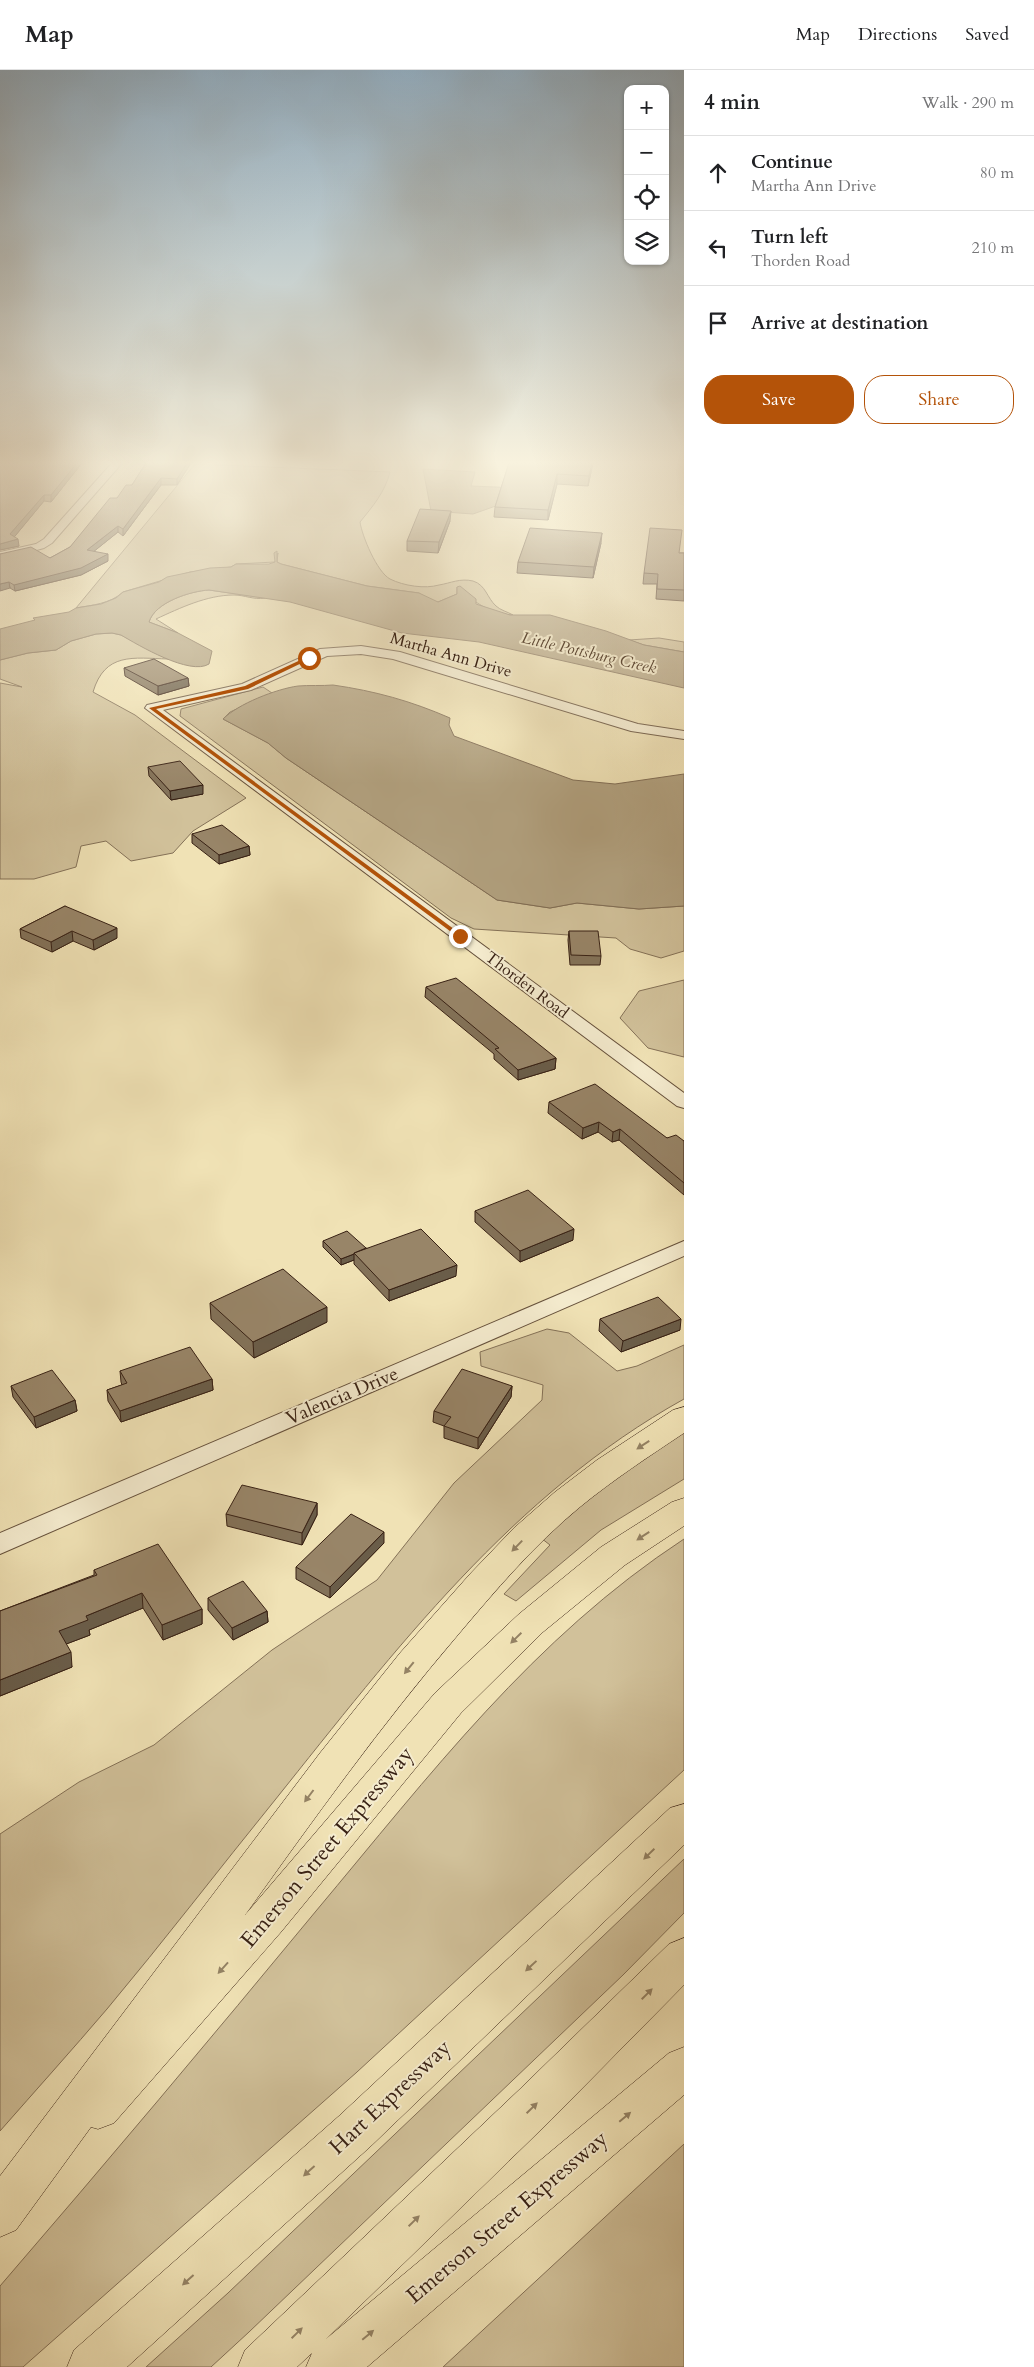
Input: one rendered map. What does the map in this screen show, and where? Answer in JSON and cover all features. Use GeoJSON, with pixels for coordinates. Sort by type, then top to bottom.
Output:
{"type":"FeatureCollection","features":[{"type":"Feature","properties":{"kind":"highway"},"geometry":{"type":"LineString","coordinates":[[0,2216],[333,1764],[413,1663],[482,1583],[526,1537],[567,1500],[608,1468],[684,1418]]}},
{"type":"Feature","properties":{"kind":"highway","name":"Emerson Street Expressway"},"geometry":{"type":"LineString","coordinates":[[0,2216],[267,1919],[448,1703],[532,1624],[606,1562],[684,1510]]}},
{"type":"Feature","properties":{"kind":"highway","name":"Hart Expressway"},"geometry":{"type":"LineString","coordinates":[[91,2367],[354,2131],[684,1820]]}},
{"type":"Feature","properties":{"kind":"highway"},"geometry":{"type":"LineString","coordinates":[[262,2367],[536,2104],[684,1957]]}},
{"type":"Feature","properties":{"kind":"highway","name":"Emerson Street Expressway"},"geometry":{"type":"LineString","coordinates":[[330,2367],[684,2067]]}},
{"type":"Feature","properties":{"kind":"street","name":"Martha Ann Drive"},"geometry":{"type":"LineString","coordinates":[[152,708],[246,688],[309,658],[326,652],[361,650],[395,655],[636,728],[684,736]]}},
{"type":"Feature","properties":{"kind":"street","name":"Thorden Road"},"geometry":{"type":"LineString","coordinates":[[152,708],[684,1102]]}},
{"type":"Feature","properties":{"kind":"street","name":"Valencia Drive"},"geometry":{"type":"LineString","coordinates":[[0,1544],[684,1248]]}},
{"type":"Feature","properties":{"kind":"shaded area"},"geometry":{"type":"Polygon","coordinates":[[[107,570],[205,570],[190,572],[123,592],[107,602],[76,608],[107,570]]]}},
{"type":"Feature","properties":{"kind":"shaded area"},"geometry":{"type":"Polygon","coordinates":[[[305,570],[381,570],[390,579],[421,587],[460,580],[473,581],[481,585],[496,606],[513,615],[490,610],[470,598],[457,587],[457,594],[438,602],[433,602],[419,593],[367,586],[305,570]]]}},
{"type":"Feature","properties":{"kind":"shaded area"},"geometry":{"type":"Polygon","coordinates":[[[209,590],[265,598],[234,595],[214,597],[156,619],[178,633],[149,622],[158,609],[166,603],[184,595],[209,590]]]}},
{"type":"Feature","properties":{"kind":"shaded area"},"geometry":{"type":"Polygon","coordinates":[[[112,633],[121,635],[168,659],[132,658],[122,660],[105,670],[98,679],[93,692],[135,715],[246,798],[193,831],[173,853],[131,861],[106,841],[81,846],[76,867],[34,879],[0,879],[0,683],[22,687],[0,679],[0,660],[28,653],[56,650],[71,641],[96,634],[112,633]]]}},
{"type":"Feature","properties":{"kind":"shaded area"},"geometry":{"type":"Polygon","coordinates":[[[659,638],[684,642],[684,652],[644,645],[629,640],[659,638]]]}},
{"type":"Feature","properties":{"kind":"shaded area"},"geometry":{"type":"Polygon","coordinates":[[[263,687],[272,693],[230,712],[223,719],[268,743],[286,758],[497,900],[550,908],[577,903],[639,909],[684,906],[684,951],[661,958],[630,949],[616,938],[474,929],[451,918],[180,716],[181,709],[263,687]]]}},
{"type":"Feature","properties":{"kind":"shaded area"},"geometry":{"type":"Polygon","coordinates":[[[684,980],[684,1057],[648,1048],[620,1018],[639,991],[684,980]]]}},
{"type":"Feature","properties":{"kind":"shaded area"},"geometry":{"type":"Polygon","coordinates":[[[547,1329],[569,1333],[617,1371],[637,1366],[684,1345],[684,1399],[622,1437],[565,1481],[511,1528],[460,1579],[365,1687],[107,2009],[0,2131],[0,1834],[79,1782],[154,1745],[272,1650],[377,1580],[454,1483],[542,1400],[543,1385],[481,1366],[480,1352],[547,1329]]]}},
{"type":"Feature","properties":{"kind":"shaded area"},"geometry":{"type":"Polygon","coordinates":[[[684,1430],[684,1479],[601,1530],[516,1601],[504,1594],[550,1545],[541,1538],[587,1498],[684,1430]]]}},
{"type":"Feature","properties":{"kind":"shaded area"},"geometry":{"type":"Polygon","coordinates":[[[684,1539],[684,1770],[357,2072],[23,2367],[0,2367],[0,2286],[159,2099],[400,1809],[486,1711],[531,1664],[579,1620],[630,1578],[684,1539]]]}},
{"type":"Feature","properties":{"kind":"shaded area"},"geometry":{"type":"Polygon","coordinates":[[[684,1859],[684,1913],[623,1975],[249,2332],[211,2367],[146,2367],[228,2293],[684,1859]]]}},
{"type":"Feature","properties":{"kind":"shaded area"},"geometry":{"type":"Polygon","coordinates":[[[684,2144],[684,2367],[443,2367],[684,2144]]]}},
{"type":"Feature","properties":{"kind":"water","name":"Little Pottsburg Creek"},"geometry":{"type":"Polygon","coordinates":[[[200,570],[305,570],[367,586],[419,593],[438,602],[457,594],[457,587],[460,586],[476,599],[476,604],[510,615],[550,615],[606,631],[644,645],[684,652],[684,688],[479,642],[402,633],[290,602],[209,590],[184,595],[166,603],[158,609],[149,622],[178,633],[212,651],[209,664],[200,667],[177,663],[151,652],[121,635],[112,633],[96,634],[71,641],[56,650],[28,653],[0,660],[0,629],[35,620],[33,618],[101,604],[116,598],[123,592],[159,582],[167,577],[200,570]]]}},
{"type":"Feature","properties":{"kind":"water"},"geometry":{"type":"Polygon","coordinates":[[[333,685],[393,697],[435,712],[450,718],[449,725],[454,736],[573,780],[615,784],[684,774],[684,906],[639,909],[577,903],[550,908],[497,900],[286,758],[268,743],[223,719],[238,708],[279,690],[298,686],[333,685]]]}},
{"type":"Feature","properties":{"kind":"building"},"geometry":{"type":"Polygon","coordinates":[[[0,570],[72,570],[14,585],[9,582],[0,584],[0,570]]]}},
{"type":"Feature","properties":{"kind":"building"},"geometry":{"type":"Polygon","coordinates":[[[644,570],[684,570],[684,590],[657,589],[658,574],[644,573],[644,570]]]}},
{"type":"Feature","properties":{"kind":"building"},"geometry":{"type":"Polygon","coordinates":[[[154,659],[188,678],[158,686],[124,668],[154,659]]]}},
{"type":"Feature","properties":{"kind":"building"},"geometry":{"type":"Polygon","coordinates":[[[180,761],[203,785],[170,791],[148,767],[180,761]]]}},
{"type":"Feature","properties":{"kind":"building"},"geometry":{"type":"Polygon","coordinates":[[[222,825],[249,846],[219,855],[192,834],[222,825]]]}},
{"type":"Feature","properties":{"kind":"building"},"geometry":{"type":"Polygon","coordinates":[[[65,906],[117,928],[93,940],[72,931],[51,942],[20,929],[65,906]]]}},
{"type":"Feature","properties":{"kind":"building"},"geometry":{"type":"Polygon","coordinates":[[[569,931],[598,931],[601,956],[571,955],[569,931]]]}},
{"type":"Feature","properties":{"kind":"building"},"geometry":{"type":"Polygon","coordinates":[[[456,978],[556,1058],[518,1070],[495,1049],[499,1048],[426,987],[456,978]]]}},
{"type":"Feature","properties":{"kind":"building"},"geometry":{"type":"Polygon","coordinates":[[[595,1084],[667,1138],[676,1135],[684,1141],[684,1183],[620,1129],[613,1132],[599,1122],[583,1128],[549,1102],[595,1084]]]}},
{"type":"Feature","properties":{"kind":"building"},"geometry":{"type":"Polygon","coordinates":[[[528,1190],[574,1229],[520,1251],[475,1211],[528,1190]]]}},
{"type":"Feature","properties":{"kind":"building"},"geometry":{"type":"Polygon","coordinates":[[[421,1229],[457,1265],[389,1290],[354,1253],[421,1229]]]}},
{"type":"Feature","properties":{"kind":"building"},"geometry":{"type":"Polygon","coordinates":[[[347,1231],[366,1248],[341,1259],[323,1241],[347,1231]]]}},
{"type":"Feature","properties":{"kind":"building"},"geometry":{"type":"Polygon","coordinates":[[[283,1269],[327,1307],[253,1342],[210,1303],[283,1269]]]}},
{"type":"Feature","properties":{"kind":"building"},"geometry":{"type":"Polygon","coordinates":[[[658,1297],[681,1319],[623,1341],[600,1319],[658,1297]]]}},
{"type":"Feature","properties":{"kind":"building"},"geometry":{"type":"Polygon","coordinates":[[[190,1347],[212,1379],[120,1411],[107,1390],[127,1383],[120,1371],[190,1347]]]}},
{"type":"Feature","properties":{"kind":"building"},"geometry":{"type":"Polygon","coordinates":[[[462,1369],[512,1386],[478,1438],[444,1426],[451,1417],[434,1411],[462,1369]]]}},
{"type":"Feature","properties":{"kind":"building"},"geometry":{"type":"Polygon","coordinates":[[[52,1370],[75,1400],[34,1417],[11,1386],[52,1370]]]}},
{"type":"Feature","properties":{"kind":"building"},"geometry":{"type":"Polygon","coordinates":[[[242,1485],[317,1503],[302,1533],[226,1514],[242,1485]]]}},
{"type":"Feature","properties":{"kind":"building"},"geometry":{"type":"Polygon","coordinates":[[[351,1514],[384,1532],[330,1587],[296,1567],[351,1514]]]}},
{"type":"Feature","properties":{"kind":"building"},"geometry":{"type":"Polygon","coordinates":[[[158,1544],[202,1609],[162,1625],[142,1593],[86,1616],[88,1620],[59,1631],[71,1652],[0,1680],[0,1611],[97,1575],[94,1570],[158,1544]]]}},
{"type":"Feature","properties":{"kind":"building"},"geometry":{"type":"Polygon","coordinates":[[[243,1581],[267,1611],[232,1628],[208,1598],[243,1581]]]}},
{"type":"Feature","properties":{"kind":"route"},"geometry":{"type":"LineString","coordinates":[[309,658],[246,688],[152,708],[460,936]]}}]}
